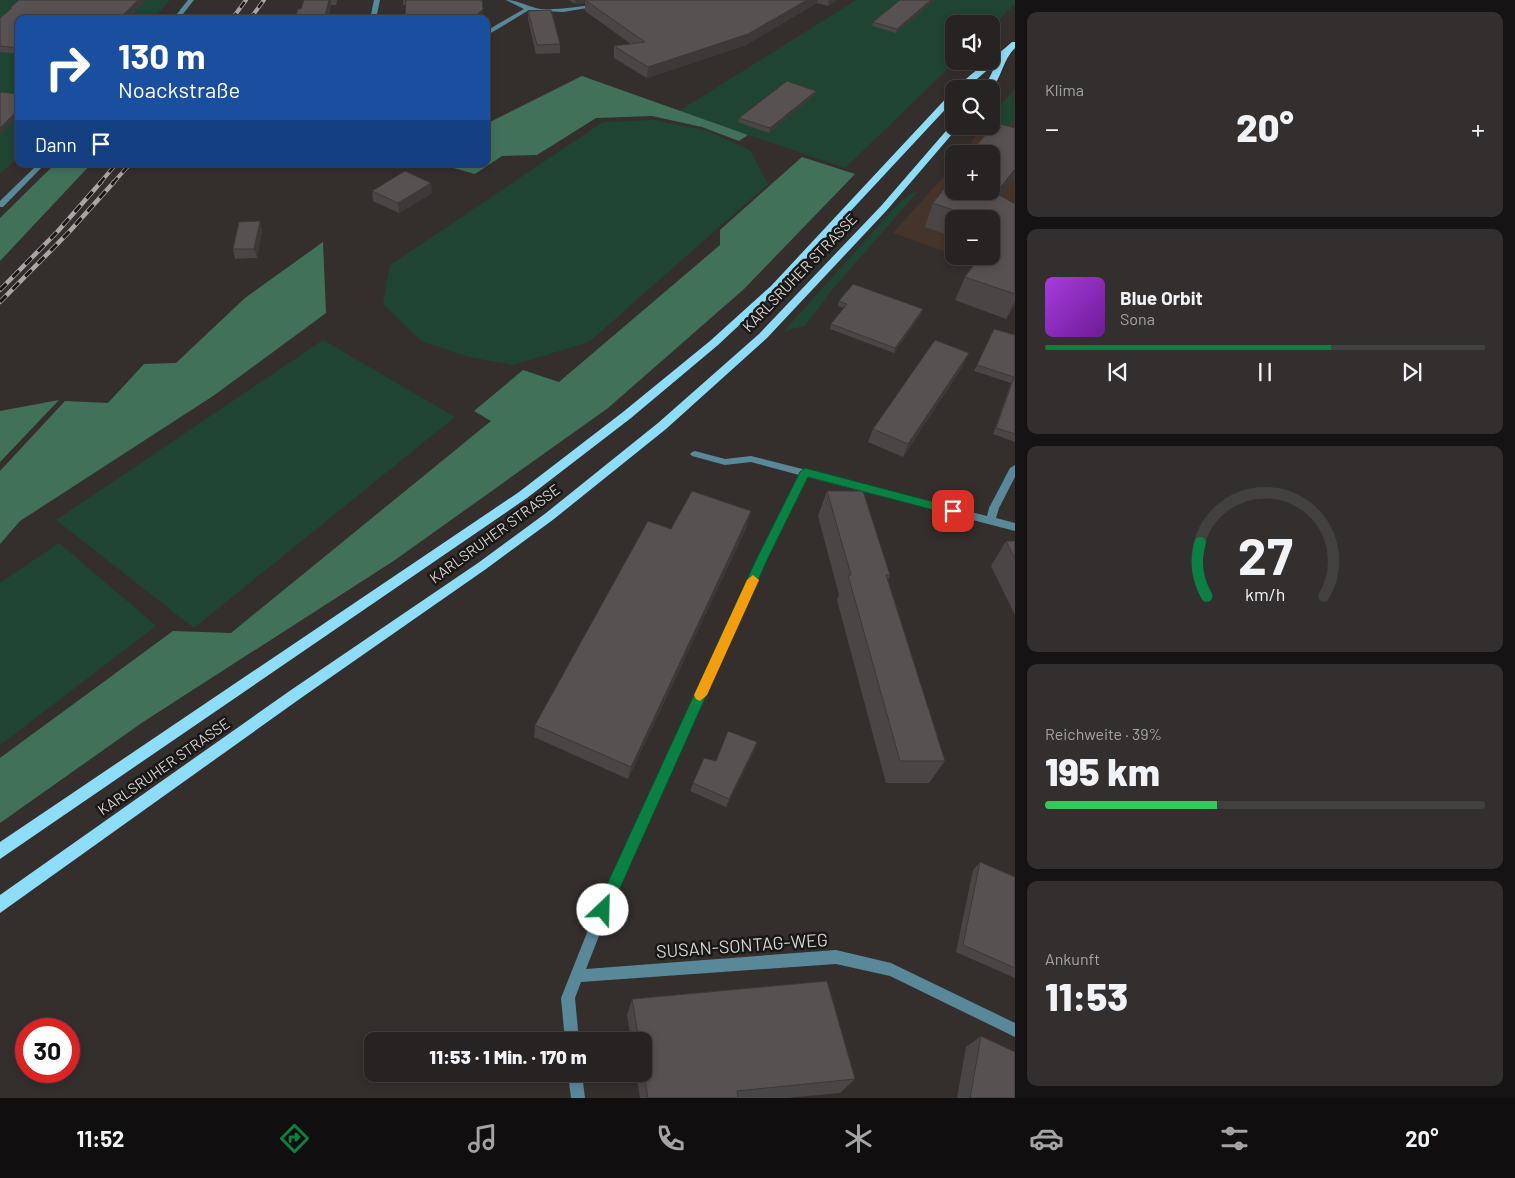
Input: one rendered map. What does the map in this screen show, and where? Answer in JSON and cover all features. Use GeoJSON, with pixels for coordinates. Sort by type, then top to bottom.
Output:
{"type":"FeatureCollection","features":[{"type":"Feature","properties":{"kind":"main road"},"geometry":{"type":"LineString","coordinates":[[968,80],[1004,55],[1015,44]]}},
{"type":"Feature","properties":{"kind":"main road"},"geometry":{"type":"LineString","coordinates":[[994,80],[1004,55]]}},
{"type":"Feature","properties":{"kind":"main road","name":"KARLSRUHER STRASSE"},"geometry":{"type":"LineString","coordinates":[[0,851],[523,495],[628,416],[714,344],[774,288],[945,105]]}},
{"type":"Feature","properties":{"kind":"main road","name":"KARLSRUHER STRASSE"},"geometry":{"type":"LineString","coordinates":[[0,905],[288,700],[489,561],[550,516],[662,426],[763,336],[884,208],[947,135]]}},
{"type":"Feature","properties":{"kind":"street"},"geometry":{"type":"LineString","coordinates":[[179,15],[191,0]]}},
{"type":"Feature","properties":{"kind":"street"},"geometry":{"type":"LineString","coordinates":[[374,15],[376,0]]}},
{"type":"Feature","properties":{"kind":"street"},"geometry":{"type":"LineString","coordinates":[[509,0],[529,8],[563,9],[606,4]]}},
{"type":"Feature","properties":{"kind":"street"},"geometry":{"type":"LineString","coordinates":[[490,32],[529,8]]}},
{"type":"Feature","properties":{"kind":"street"},"geometry":{"type":"LineString","coordinates":[[0,205],[39,167]]}},
{"type":"Feature","properties":{"kind":"street"},"geometry":{"type":"LineString","coordinates":[[695,454],[725,462],[750,459],[1015,527]]}},
{"type":"Feature","properties":{"kind":"street"},"geometry":{"type":"LineString","coordinates":[[990,521],[994,508],[1015,468]]}},
{"type":"Feature","properties":{"kind":"street"},"geometry":{"type":"LineString","coordinates":[[571,1032],[568,998],[603,910],[762,560],[805,472]]}},
{"type":"Feature","properties":{"kind":"street","name":"SUSAN-SONTAG-WEG"},"geometry":{"type":"LineString","coordinates":[[577,976],[836,957],[891,970],[1015,1030]]}},
{"type":"Feature","properties":{"kind":"street"},"geometry":{"type":"LineString","coordinates":[[576,1082],[578,1098]]}},
{"type":"Feature","properties":{"kind":"shaded area"},"geometry":{"type":"Polygon","coordinates":[[[1015,89],[1015,277],[982,265],[1000,265],[1000,210],[945,210],[945,252],[893,233],[945,175],[945,200],[1000,200],[1000,145],[971,145],[976,135],[1000,135],[1000,106],[1015,89]]]}},
{"type":"Feature","properties":{"kind":"green space"},"geometry":{"type":"Polygon","coordinates":[[[0,0],[170,0],[157,15],[15,15],[15,160],[0,174],[0,0]]]}},
{"type":"Feature","properties":{"kind":"green space"},"geometry":{"type":"Polygon","coordinates":[[[856,0],[1015,0],[1015,4],[1000,18],[1000,15],[945,15],[945,70],[947,70],[845,168],[679,111],[856,0]]]}},
{"type":"Feature","properties":{"kind":"green space"},"geometry":{"type":"Polygon","coordinates":[[[582,76],[748,135],[739,141],[702,127],[652,116],[596,118],[537,155],[502,156],[490,164],[490,122],[582,76]]]}},
{"type":"Feature","properties":{"kind":"green space"},"geometry":{"type":"Polygon","coordinates":[[[1013,91],[1015,117],[1008,127],[1000,124],[1000,106],[1013,91]]]}},
{"type":"Feature","properties":{"kind":"green space"},"geometry":{"type":"Polygon","coordinates":[[[654,120],[705,130],[750,150],[768,184],[589,342],[513,365],[469,357],[421,341],[383,304],[390,265],[603,122],[654,120]]]}},
{"type":"Feature","properties":{"kind":"green space"},"geometry":{"type":"Polygon","coordinates":[[[802,157],[855,174],[744,289],[608,408],[395,560],[143,722],[0,823],[0,758],[173,631],[231,633],[491,421],[474,411],[523,370],[559,382],[720,245],[720,230],[802,157]]]}},
{"type":"Feature","properties":{"kind":"green space"},"geometry":{"type":"Polygon","coordinates":[[[52,167],[88,167],[0,261],[0,218],[52,167]]]}},
{"type":"Feature","properties":{"kind":"green space"},"geometry":{"type":"Polygon","coordinates":[[[450,167],[486,167],[475,174],[450,167]]]}},
{"type":"Feature","properties":{"kind":"green space"},"geometry":{"type":"Polygon","coordinates":[[[919,190],[832,290],[805,326],[784,331],[899,203],[907,196],[919,190]]]}},
{"type":"Feature","properties":{"kind":"green space"},"geometry":{"type":"Polygon","coordinates":[[[323,242],[326,313],[213,396],[20,521],[0,544],[0,471],[65,401],[108,403],[144,364],[176,363],[245,298],[323,242]]]}},
{"type":"Feature","properties":{"kind":"green space"},"geometry":{"type":"Polygon","coordinates":[[[323,340],[455,417],[194,628],[56,520],[323,340]]]}},
{"type":"Feature","properties":{"kind":"green space"},"geometry":{"type":"Polygon","coordinates":[[[59,400],[0,462],[0,411],[59,400]]]}},
{"type":"Feature","properties":{"kind":"green space"},"geometry":{"type":"Polygon","coordinates":[[[59,543],[156,626],[0,745],[0,583],[59,543]]]}},
{"type":"Feature","properties":{"kind":"building"},"geometry":{"type":"Polygon","coordinates":[[[19,0],[138,0],[124,14],[132,15],[15,15],[15,48],[0,46],[0,18],[12,8],[10,8],[19,0]]]}},
{"type":"Feature","properties":{"kind":"building"},"geometry":{"type":"Polygon","coordinates":[[[304,0],[329,0],[325,15],[296,15],[298,9],[301,9],[304,0]]]}},
{"type":"Feature","properties":{"kind":"building"},"geometry":{"type":"Polygon","coordinates":[[[406,0],[482,0],[483,9],[477,15],[405,15],[406,0]]]}},
{"type":"Feature","properties":{"kind":"building"},"geometry":{"type":"Polygon","coordinates":[[[585,0],[807,0],[748,34],[648,67],[614,46],[645,42],[585,0]]]}},
{"type":"Feature","properties":{"kind":"building"},"geometry":{"type":"Polygon","coordinates":[[[900,0],[931,0],[897,29],[873,22],[900,0]]]}},
{"type":"Feature","properties":{"kind":"building"},"geometry":{"type":"Polygon","coordinates":[[[551,10],[560,44],[537,45],[528,11],[551,10]]]}},
{"type":"Feature","properties":{"kind":"building"},"geometry":{"type":"Polygon","coordinates":[[[787,81],[816,91],[770,128],[739,118],[787,81]]]}},
{"type":"Feature","properties":{"kind":"building"},"geometry":{"type":"Polygon","coordinates":[[[0,92],[15,94],[15,113],[0,128],[0,92]]]}},
{"type":"Feature","properties":{"kind":"building"},"geometry":{"type":"Polygon","coordinates":[[[1000,124],[1015,128],[1015,169],[1000,188],[1000,145],[977,145],[986,135],[1000,135],[1000,124]]]}},
{"type":"Feature","properties":{"kind":"building"},"geometry":{"type":"Polygon","coordinates":[[[405,171],[431,183],[398,203],[372,191],[405,171]]]}},
{"type":"Feature","properties":{"kind":"building"},"geometry":{"type":"Polygon","coordinates":[[[945,188],[945,200],[1000,200],[1000,195],[1015,204],[1015,294],[965,277],[974,265],[1000,265],[1000,210],[953,210],[933,203],[945,188]]]}},
{"type":"Feature","properties":{"kind":"building"},"geometry":{"type":"Polygon","coordinates":[[[260,221],[254,249],[233,249],[239,222],[260,221]]]}},
{"type":"Feature","properties":{"kind":"building"},"geometry":{"type":"Polygon","coordinates":[[[853,284],[923,309],[895,348],[831,324],[847,304],[839,301],[853,284]]]}},
{"type":"Feature","properties":{"kind":"building"},"geometry":{"type":"Polygon","coordinates":[[[994,329],[1015,335],[1015,434],[996,428],[1014,377],[977,365],[994,329]]]}},
{"type":"Feature","properties":{"kind":"building"},"geometry":{"type":"Polygon","coordinates":[[[935,340],[969,353],[908,444],[873,429],[935,340]]]}},
{"type":"Feature","properties":{"kind":"building"},"geometry":{"type":"Polygon","coordinates":[[[692,491],[751,511],[631,767],[535,725],[648,521],[671,529],[692,491]]]}},
{"type":"Feature","properties":{"kind":"building"},"geometry":{"type":"Polygon","coordinates":[[[827,491],[863,491],[890,575],[886,575],[945,761],[900,761],[848,575],[851,575],[827,491]]]}},
{"type":"Feature","properties":{"kind":"building"},"geometry":{"type":"Polygon","coordinates":[[[1006,541],[1015,541],[1015,559],[1006,541]]]}},
{"type":"Feature","properties":{"kind":"building"},"geometry":{"type":"Polygon","coordinates":[[[728,731],[757,742],[729,799],[693,783],[704,758],[716,761],[728,731]]]}},
{"type":"Feature","properties":{"kind":"building"},"geometry":{"type":"Polygon","coordinates":[[[980,862],[1015,877],[1015,968],[963,945],[980,862]]]}},
{"type":"Feature","properties":{"kind":"building"},"geometry":{"type":"Polygon","coordinates":[[[827,981],[855,1079],[737,1091],[738,1098],[648,1098],[645,1082],[652,1082],[652,1032],[638,1032],[632,999],[827,981]]]}},
{"type":"Feature","properties":{"kind":"building"},"geometry":{"type":"Polygon","coordinates":[[[981,1036],[1015,1052],[1015,1098],[970,1098],[981,1036]]]}},
{"type":"Feature","properties":{"kind":"railway"},"geometry":{"type":"LineString","coordinates":[[235,15],[246,0]]}},
{"type":"Feature","properties":{"kind":"railway"},"geometry":{"type":"LineString","coordinates":[[253,15],[264,0]]}},
{"type":"Feature","properties":{"kind":"railway"},"geometry":{"type":"LineString","coordinates":[[100,183],[113,167]]}},
{"type":"Feature","properties":{"kind":"railway"},"geometry":{"type":"LineString","coordinates":[[113,183],[127,167]]}},
{"type":"Feature","properties":{"kind":"railway"},"geometry":{"type":"LineString","coordinates":[[0,290],[58,231],[101,182]]}},
{"type":"Feature","properties":{"kind":"railway"},"geometry":{"type":"LineString","coordinates":[[0,302],[69,232],[114,182]]}},
{"type":"Feature","properties":{"kind":"slow traffic"},"geometry":{"type":"LineString","coordinates":[[700,695],[753,580]]}},
{"type":"Feature","properties":{"kind":"route"},"geometry":{"type":"LineString","coordinates":[[603,910],[762,560],[805,472],[953,511]]}}]}
